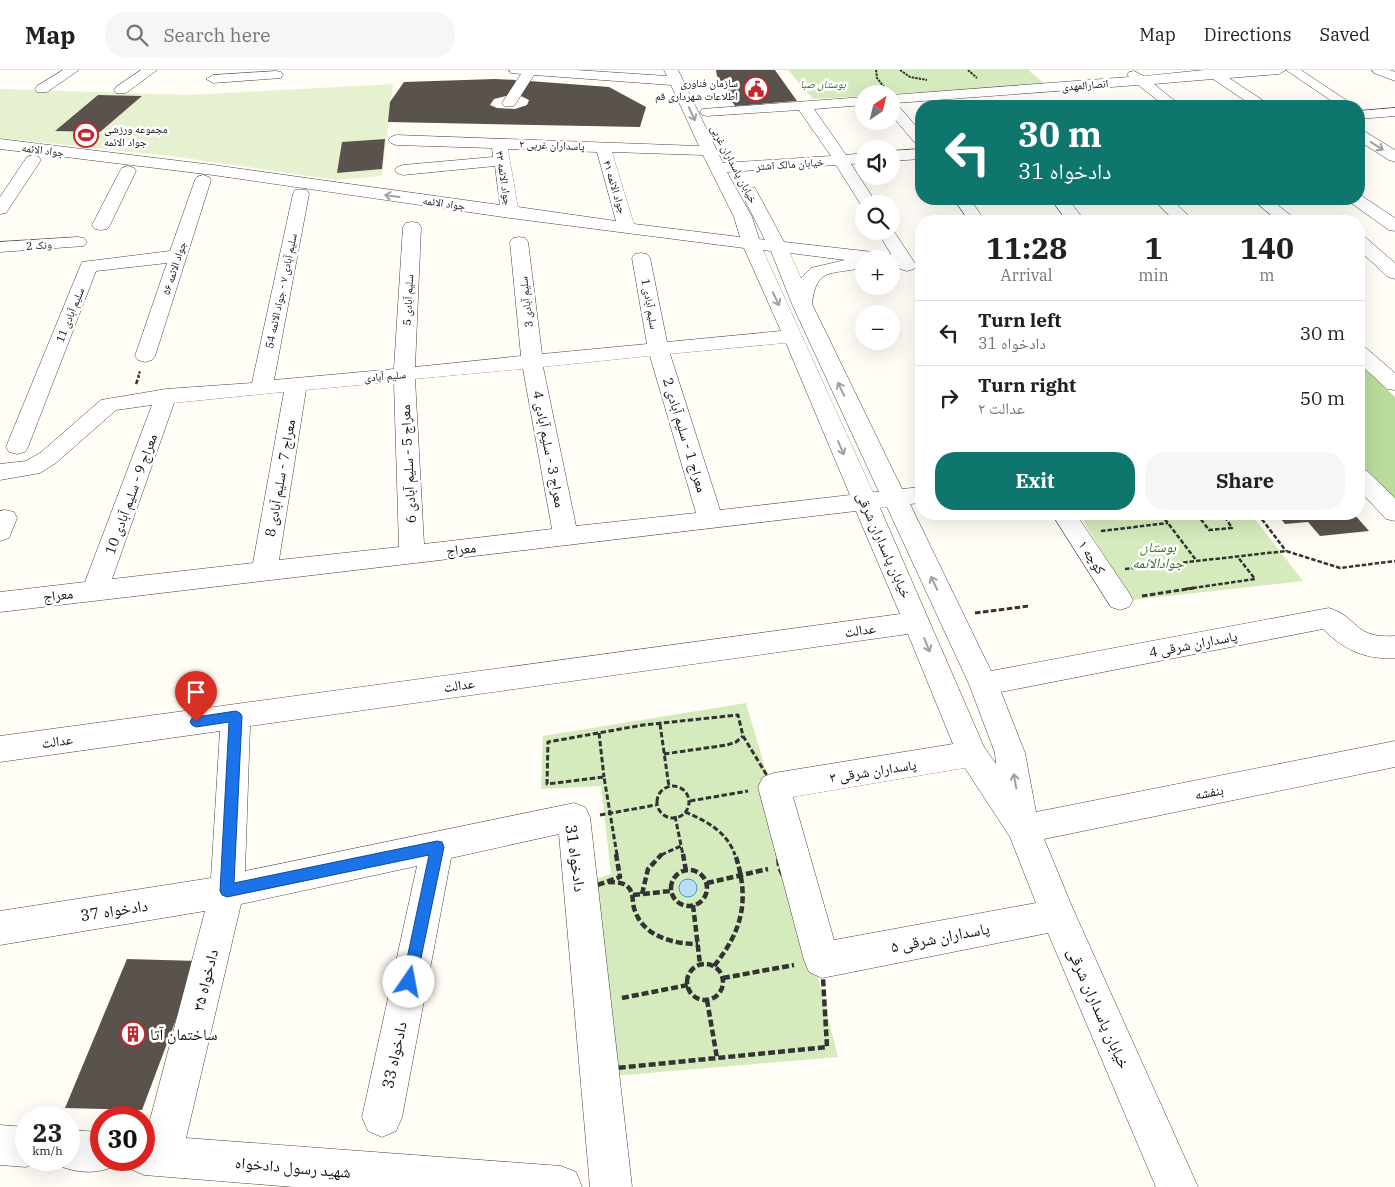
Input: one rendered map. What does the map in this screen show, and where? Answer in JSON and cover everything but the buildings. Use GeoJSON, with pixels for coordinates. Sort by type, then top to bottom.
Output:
{"type":"FeatureCollection","features":[{"type":"Feature","properties":{"kind":"street"},"geometry":{"type":"LineString","coordinates":[[42,89],[72,70]]}},
{"type":"Feature","properties":{"kind":"street"},"geometry":{"type":"LineString","coordinates":[[121,90],[150,70]]}},
{"type":"Feature","properties":{"kind":"street"},"geometry":{"type":"LineString","coordinates":[[509,103],[523,70],[678,74]]}},
{"type":"Feature","properties":{"kind":"street"},"geometry":{"type":"LineString","coordinates":[[1126,70],[1167,100]]}},
{"type":"Feature","properties":{"kind":"street","name":"انصارالمهدی"},"geometry":{"type":"LineString","coordinates":[[900,94],[975,93],[1062,87],[1212,72],[1279,70]]}},
{"type":"Feature","properties":{"kind":"street"},"geometry":{"type":"LineString","coordinates":[[1292,70],[1338,100]]}},
{"type":"Feature","properties":{"kind":"street"},"geometry":{"type":"LineString","coordinates":[[1379,70],[1395,78]]}},
{"type":"Feature","properties":{"kind":"street"},"geometry":{"type":"LineString","coordinates":[[1212,72],[1252,100]]}},
{"type":"Feature","properties":{"kind":"street","name":"خیابان پاسداران غربی"},"geometry":{"type":"LineString","coordinates":[[678,74],[707,112],[716,128]]}},
{"type":"Feature","properties":{"kind":"street","name":"خیابان پاسداران غربی"},"geometry":{"type":"LineString","coordinates":[[678,74],[716,168],[743,217],[757,258]]}},
{"type":"Feature","properties":{"kind":"street"},"geometry":{"type":"LineString","coordinates":[[200,91],[218,75],[276,75]]}},
{"type":"Feature","properties":{"kind":"street"},"geometry":{"type":"LineString","coordinates":[[1049,76],[1076,100]]}},
{"type":"Feature","properties":{"kind":"street"},"geometry":{"type":"LineString","coordinates":[[975,93],[984,100]]}},
{"type":"Feature","properties":{"kind":"street"},"geometry":{"type":"LineString","coordinates":[[707,112],[855,102]]}},
{"type":"Feature","properties":{"kind":"street"},"geometry":{"type":"LineString","coordinates":[[803,105],[821,128],[863,195]]}},
{"type":"Feature","properties":{"kind":"street"},"geometry":{"type":"LineString","coordinates":[[1365,115],[1395,112]]}},
{"type":"Feature","properties":{"kind":"street"},"geometry":{"type":"LineString","coordinates":[[900,116],[915,133]]}},
{"type":"Feature","properties":{"kind":"street"},"geometry":{"type":"LineString","coordinates":[[1365,138],[1395,157]]}},
{"type":"Feature","properties":{"kind":"street","name":"پاسداران غربی ۲"},"geometry":{"type":"LineString","coordinates":[[396,140],[709,151]]}},
{"type":"Feature","properties":{"kind":"street","name":"جواد الائمه ۴۳"},"geometry":{"type":"LineString","coordinates":[[499,143],[510,213]]}},
{"type":"Feature","properties":{"kind":"street","name":"جواد الائمه"},"geometry":{"type":"LineString","coordinates":[[0,144],[213,170],[627,228],[757,258],[855,264]]}},
{"type":"Feature","properties":{"kind":"street","name":"جواد الائمه ۴۱"},"geometry":{"type":"LineString","coordinates":[[603,147],[627,228]]}},
{"type":"Feature","properties":{"kind":"street","name":"خیابان پاسداران غربی"},"geometry":{"type":"LineString","coordinates":[[728,152],[737,168],[757,258]]}},
{"type":"Feature","properties":{"kind":"street"},"geometry":{"type":"LineString","coordinates":[[900,155],[915,154]]}},
{"type":"Feature","properties":{"kind":"street","name":"جواد الائمه"},"geometry":{"type":"LineString","coordinates":[[0,156],[203,180],[413,212],[696,243]]}},
{"type":"Feature","properties":{"kind":"street","name":"خیابان مالک اشتر"},"geometry":{"type":"LineString","coordinates":[[716,168],[855,159]]}},
{"type":"Feature","properties":{"kind":"street"},"geometry":{"type":"LineString","coordinates":[[0,209],[32,160]]}},
{"type":"Feature","properties":{"kind":"street"},"geometry":{"type":"LineString","coordinates":[[403,170],[501,161]]}},
{"type":"Feature","properties":{"kind":"street"},"geometry":{"type":"LineString","coordinates":[[101,226],[128,171]]}},
{"type":"Feature","properties":{"kind":"street","name":"جواد الائمه ۵۶"},"geometry":{"type":"LineString","coordinates":[[145,356],[203,180]]}},
{"type":"Feature","properties":{"kind":"street","name":"سلیم آبادی ۷ - جواد الائمه 54"},"geometry":{"type":"LineString","coordinates":[[262,387],[301,194]]}},
{"type":"Feature","properties":{"kind":"street"},"geometry":{"type":"LineString","coordinates":[[1064,205],[1071,215]]}},
{"type":"Feature","properties":{"kind":"street"},"geometry":{"type":"LineString","coordinates":[[1168,205],[1178,215]]}},
{"type":"Feature","properties":{"kind":"street"},"geometry":{"type":"LineString","coordinates":[[1268,205],[1281,215]]}},
{"type":"Feature","properties":{"kind":"street"},"geometry":{"type":"LineString","coordinates":[[1365,205],[1395,226]]}},
{"type":"Feature","properties":{"kind":"street"},"geometry":{"type":"LineString","coordinates":[[696,243],[733,227],[743,217]]}},
{"type":"Feature","properties":{"kind":"street","name":"سلیم آبادی 5"},"geometry":{"type":"LineString","coordinates":[[404,374],[412,227]]}},
{"type":"Feature","properties":{"kind":"street"},"geometry":{"type":"LineString","coordinates":[[1365,239],[1395,236]]}},
{"type":"Feature","properties":{"kind":"street","name":"ونک 2"},"geometry":{"type":"LineString","coordinates":[[0,247],[78,242]]}},
{"type":"Feature","properties":{"kind":"street","name":"سلیم آبادی 3"},"geometry":{"type":"LineString","coordinates":[[519,242],[532,362]]}},
{"type":"Feature","properties":{"kind":"street"},"geometry":{"type":"LineString","coordinates":[[696,243],[757,258]]}},
{"type":"Feature","properties":{"kind":"street"},"geometry":{"type":"LineString","coordinates":[[1365,246],[1395,273]]}},
{"type":"Feature","properties":{"kind":"street","name":"سلیم آبادی 11"},"geometry":{"type":"LineString","coordinates":[[17,447],[89,266],[178,256]]}},
{"type":"Feature","properties":{"kind":"street","name":"سلیم آبادی 1"},"geometry":{"type":"LineString","coordinates":[[641,258],[658,350]]}},
{"type":"Feature","properties":{"kind":"street","name":"جواد الائمه"},"geometry":{"type":"LineString","coordinates":[[757,258],[855,261]]}},
{"type":"Feature","properties":{"kind":"street","name":"خیابان پاسداران شرقی"},"geometry":{"type":"LineString","coordinates":[[757,258],[802,304],[893,499],[983,684],[1010,753],[1023,829]]}},
{"type":"Feature","properties":{"kind":"street","name":"خیابان پاسداران شرقی"},"geometry":{"type":"LineString","coordinates":[[757,258],[865,502],[972,754],[1023,829],[1177,1187]]}},
{"type":"Feature","properties":{"kind":"street"},"geometry":{"type":"LineString","coordinates":[[802,304],[802,292],[808,278],[817,271],[855,265]]}},
{"type":"Feature","properties":{"kind":"street","name":"سلیم آبادی"},"geometry":{"type":"LineString","coordinates":[[0,472],[32,468],[48,458],[109,405],[130,401],[793,336]]}},
{"type":"Feature","properties":{"kind":"street","name":"معراج 1 - سلیم آبادی 2"},"geometry":{"type":"LineString","coordinates":[[658,350],[711,520]]}},
{"type":"Feature","properties":{"kind":"street"},"geometry":{"type":"LineString","coordinates":[[1365,357],[1395,384]]}},
{"type":"Feature","properties":{"kind":"street","name":"معراج 3 - سلیم آبادی 4"},"geometry":{"type":"LineString","coordinates":[[532,362],[566,537]]}},
{"type":"Feature","properties":{"kind":"street","name":"معراج 5 - سلیم آبادی 6"},"geometry":{"type":"LineString","coordinates":[[404,374],[412,555]]}},
{"type":"Feature","properties":{"kind":"street","name":"معراج 7 - سلیم آبادی 8"},"geometry":{"type":"LineString","coordinates":[[264,572],[296,384]]}},
{"type":"Feature","properties":{"kind":"street","name":"معراج 9 - سلیم آبادی 10"},"geometry":{"type":"LineString","coordinates":[[95,591],[166,396]]}},
{"type":"Feature","properties":{"kind":"street"},"geometry":{"type":"LineString","coordinates":[[1365,482],[1395,512]]}},
{"type":"Feature","properties":{"kind":"street","name":"معراج"},"geometry":{"type":"LineString","coordinates":[[0,602],[915,496]]}},
{"type":"Feature","properties":{"kind":"street","name":"کوچه ۱"},"geometry":{"type":"LineString","coordinates":[[1071,524],[1120,600]]}},
{"type":"Feature","properties":{"kind":"street","name":"پاسداران شرقی 4"},"geometry":{"type":"LineString","coordinates":[[983,684],[1330,618],[1346,636],[1363,645],[1380,649],[1395,647]]}},
{"type":"Feature","properties":{"kind":"street","name":"عدالت"},"geometry":{"type":"LineString","coordinates":[[0,749],[917,622]]}},
{"type":"Feature","properties":{"kind":"street","name":"دادخواه ۳۵"},"geometry":{"type":"LineString","coordinates":[[155,1145],[227,891],[236,716]]}},
{"type":"Feature","properties":{"kind":"street","name":"پاسداران شرقی ۳"},"geometry":{"type":"LineString","coordinates":[[764,788],[972,754]]}},
{"type":"Feature","properties":{"kind":"street","name":"بنفشه"},"geometry":{"type":"LineString","coordinates":[[1023,829],[1395,754]]}},
{"type":"Feature","properties":{"kind":"street"},"geometry":{"type":"LineString","coordinates":[[764,788],[813,962]]}},
{"type":"Feature","properties":{"kind":"street","name":"دادخواه 31"},"geometry":{"type":"LineString","coordinates":[[227,891],[574,817],[611,1187]]}},
{"type":"Feature","properties":{"kind":"street","name":"دادخواه 33"},"geometry":{"type":"LineString","coordinates":[[382,1117],[437,847]]}},
{"type":"Feature","properties":{"kind":"street","name":"دادخواه 37"},"geometry":{"type":"LineString","coordinates":[[0,928],[227,891]]}},
{"type":"Feature","properties":{"kind":"street","name":"پاسداران شرقی ۵"},"geometry":{"type":"LineString","coordinates":[[813,962],[1058,914]]}},
{"type":"Feature","properties":{"kind":"street"},"geometry":{"type":"LineString","coordinates":[[0,1145],[15,1146]]}},
{"type":"Feature","properties":{"kind":"street","name":"شهید رسول دادخواه"},"geometry":{"type":"LineString","coordinates":[[155,1156],[561,1187]]}},
{"type":"Feature","properties":{"kind":"path"},"geometry":{"type":"LineString","coordinates":[[876,70],[877,78],[882,85]]}},
{"type":"Feature","properties":{"kind":"path"},"geometry":{"type":"LineString","coordinates":[[130,401],[145,356]]}},
{"type":"Feature","properties":{"kind":"path"},"geometry":{"type":"LineString","coordinates":[[1166,520],[1196,560]]}},
{"type":"Feature","properties":{"kind":"path"},"geometry":{"type":"LineString","coordinates":[[1201,520],[1208,530],[1232,528],[1227,520]]}},
{"type":"Feature","properties":{"kind":"path"},"geometry":{"type":"LineString","coordinates":[[1263,520],[1286,551]]}},
{"type":"Feature","properties":{"kind":"path"},"geometry":{"type":"LineString","coordinates":[[1071,524],[1168,523]]}},
{"type":"Feature","properties":{"kind":"path"},"geometry":{"type":"LineString","coordinates":[[1102,572],[1237,555],[1286,551],[1340,568],[1395,561]]}},
{"type":"Feature","properties":{"kind":"path"},"geometry":{"type":"LineString","coordinates":[[1120,600],[1255,579],[1237,555]]}},
{"type":"Feature","properties":{"kind":"path"},"geometry":{"type":"LineString","coordinates":[[950,617],[1029,606]]}},
{"type":"Feature","properties":{"kind":"path"},"geometry":{"type":"LineString","coordinates":[[599,733],[609,814],[620,877],[589,888],[607,1069],[827,1047],[813,962],[779,867],[764,788],[743,736],[738,715],[660,724],[599,733],[548,742],[547,784],[604,777]]}},
{"type":"Feature","properties":{"kind":"path"},"geometry":{"type":"LineString","coordinates":[[660,724],[668,787]]}},
{"type":"Feature","properties":{"kind":"path"},"geometry":{"type":"LineString","coordinates":[[664,754],[727,745],[736,742],[743,736]]}},
{"type":"Feature","properties":{"kind":"path"},"geometry":{"type":"LineString","coordinates":[[668,787],[681,789],[689,796],[690,801],[685,812],[675,816],[661,813],[656,804],[657,795],[668,787]]}},
{"type":"Feature","properties":{"kind":"path"},"geometry":{"type":"LineString","coordinates":[[690,801],[764,788]]}},
{"type":"Feature","properties":{"kind":"path"},"geometry":{"type":"LineString","coordinates":[[574,817],[609,814],[656,804]]}},
{"type":"Feature","properties":{"kind":"path"},"geometry":{"type":"LineString","coordinates":[[685,812],[716,829],[726,838],[732,848],[744,894],[741,920],[730,944],[714,966]]}},
{"type":"Feature","properties":{"kind":"path"},"geometry":{"type":"LineString","coordinates":[[675,816],[686,871]]}},
{"type":"Feature","properties":{"kind":"path"},"geometry":{"type":"LineString","coordinates":[[642,894],[645,876],[656,859],[669,849],[681,846]]}},
{"type":"Feature","properties":{"kind":"path"},"geometry":{"type":"LineString","coordinates":[[707,883],[740,874],[779,867]]}},
{"type":"Feature","properties":{"kind":"path"},"geometry":{"type":"LineString","coordinates":[[686,871],[697,873],[707,883],[705,897],[693,905],[678,903],[670,891],[671,882],[674,877],[686,871]]}},
{"type":"Feature","properties":{"kind":"path"},"geometry":{"type":"LineString","coordinates":[[607,881],[621,883],[626,886],[633,894],[634,908],[638,917],[654,933],[666,940],[677,943],[698,944]]}},
{"type":"Feature","properties":{"kind":"path"},"geometry":{"type":"LineString","coordinates":[[633,894],[670,891]]}},
{"type":"Feature","properties":{"kind":"path"},"geometry":{"type":"LineString","coordinates":[[693,905],[700,964]]}},
{"type":"Feature","properties":{"kind":"path"},"geometry":{"type":"LineString","coordinates":[[723,978],[813,962]]}},
{"type":"Feature","properties":{"kind":"path"},"geometry":{"type":"LineString","coordinates":[[706,963],[714,966],[723,978],[723,984],[718,994],[707,1000],[696,997],[688,985],[688,976],[700,964],[706,963]]}},
{"type":"Feature","properties":{"kind":"path"},"geometry":{"type":"LineString","coordinates":[[620,998],[688,985]]}},
{"type":"Feature","properties":{"kind":"path"},"geometry":{"type":"LineString","coordinates":[[600,1002],[610,1000]]}},
{"type":"Feature","properties":{"kind":"path"},"geometry":{"type":"LineString","coordinates":[[707,1000],[717,1058]]}},
{"type":"Feature","properties":{"kind":"green space","name":"بوستان صبا"},"geometry":{"type":"Polygon","coordinates":[[[788,70],[1028,70],[1045,84],[900,93],[900,85],[855,85],[855,97],[813,99],[788,70]]]}},
{"type":"Feature","properties":{"kind":"green space"},"geometry":{"type":"Polygon","coordinates":[[[393,84],[382,176],[337,180],[170,156],[0,138],[0,89],[188,95],[393,84]],[[98,95],[56,131],[100,132],[141,97],[98,95]],[[385,139],[342,142],[338,173],[381,169],[385,139]]]}},
{"type":"Feature","properties":{"kind":"green space"},"geometry":{"type":"Polygon","coordinates":[[[1365,369],[1395,397],[1395,505],[1365,473],[1365,369]]]}},
{"type":"Feature","properties":{"kind":"green space","name":"بوستان جوادالائمه"},"geometry":{"type":"Polygon","coordinates":[[[1083,520],[1256,520],[1303,581],[1132,600],[1083,520]]]}},
{"type":"Feature","properties":{"kind":"green space"},"geometry":{"type":"Polygon","coordinates":[[[746,703],[766,771],[838,1057],[601,1077],[583,883],[611,874],[601,786],[541,789],[543,736],[746,703]]]}},
{"type":"Feature","properties":{"kind":"water"},"geometry":{"type":"Polygon","coordinates":[[[688,879],[694,882],[697,888],[694,894],[688,897],[682,894],[679,888],[682,882],[688,879]]]}},
{"type":"Feature","properties":{"kind":"place","name":"سازمان فناوری اطلاعات شهرداری قم"},"geometry":{"type":"Point","coordinates":[756,89]}},
{"type":"Feature","properties":{"kind":"place","name":"مجموعه ورزشی جواد الائمه"},"geometry":{"type":"Point","coordinates":[86,135]}},
{"type":"Feature","properties":{"kind":"place","name":"ساختمان آتا"},"geometry":{"type":"Point","coordinates":[133,1034]}},
{"type":"Feature","properties":{"kind":"route"},"geometry":{"type":"LineString","coordinates":[[196,722],[236,716],[227,891],[437,847],[409,982]]}}]}
